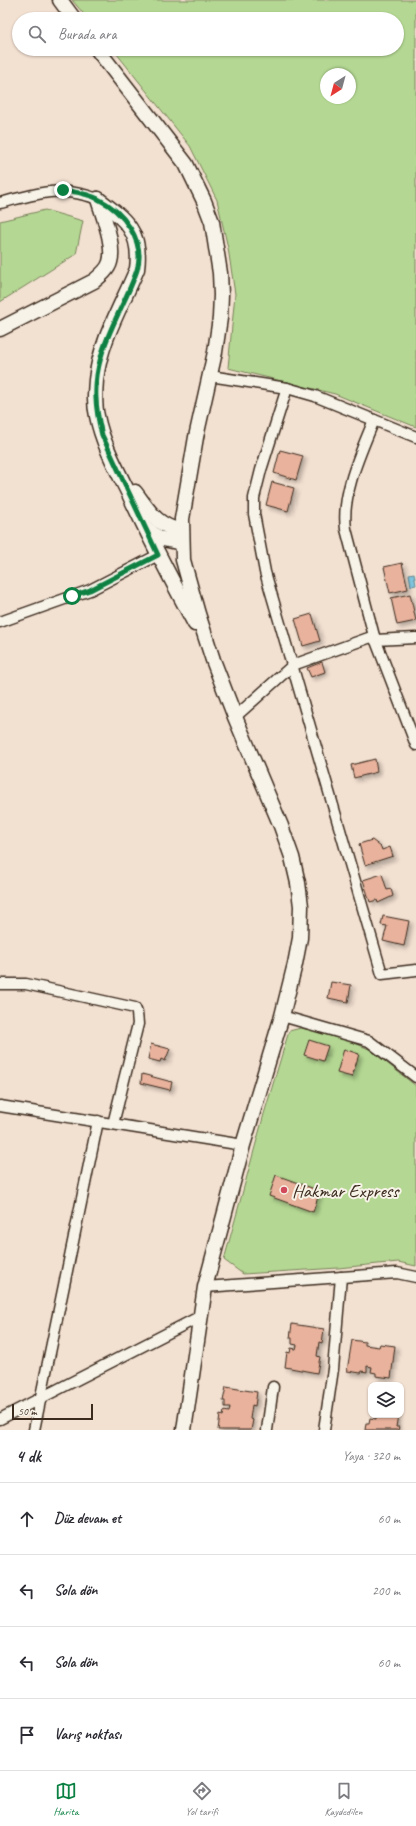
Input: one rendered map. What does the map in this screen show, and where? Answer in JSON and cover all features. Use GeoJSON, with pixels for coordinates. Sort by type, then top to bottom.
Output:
{"type":"FeatureCollection","features":[{"type":"Feature","properties":{"kind":"main road"},"geometry":{"type":"LineString","coordinates":[[60,0],[69,12]]}},
{"type":"Feature","properties":{"kind":"main road"},"geometry":{"type":"LineString","coordinates":[[103,56],[186,164],[204,201],[212,222],[217,247],[221,295],[215,352],[186,493],[181,537],[183,560],[214,660],[235,717],[281,826],[292,856],[301,906],[300,938],[282,1016],[243,1145],[205,1287],[184,1430]]}},
{"type":"Feature","properties":{"kind":"main road"},"geometry":{"type":"LineString","coordinates":[[0,329],[94,281],[104,273],[110,263],[111,249],[98,199]]}},
{"type":"Feature","properties":{"kind":"main road"},"geometry":{"type":"LineString","coordinates":[[98,199],[122,217],[130,227],[138,247],[137,269],[107,338],[96,378],[95,397],[97,415],[102,435],[158,555],[214,660]]}},
{"type":"Feature","properties":{"kind":"main road"},"geometry":{"type":"LineString","coordinates":[[118,470],[153,516],[163,526],[181,537]]}},
{"type":"Feature","properties":{"kind":"main road"},"geometry":{"type":"LineString","coordinates":[[145,528],[158,538],[181,537]]}},
{"type":"Feature","properties":{"kind":"street"},"geometry":{"type":"LineString","coordinates":[[0,203],[39,193],[63,190],[98,199]]}},
{"type":"Feature","properties":{"kind":"street"},"geometry":{"type":"LineString","coordinates":[[210,376],[287,388],[314,396],[416,437]]}},
{"type":"Feature","properties":{"kind":"street"},"geometry":{"type":"LineString","coordinates":[[287,388],[261,470],[254,498],[254,514],[266,572],[382,974],[416,970]]}},
{"type":"Feature","properties":{"kind":"street"},"geometry":{"type":"LineString","coordinates":[[374,420],[360,456],[345,503],[344,517],[375,638],[416,745]]}},
{"type":"Feature","properties":{"kind":"street"},"geometry":{"type":"LineString","coordinates":[[0,622],[90,590],[158,555]]}},
{"type":"Feature","properties":{"kind":"street"},"geometry":{"type":"LineString","coordinates":[[235,717],[293,665],[375,638],[416,638]]}},
{"type":"Feature","properties":{"kind":"street"},"geometry":{"type":"LineString","coordinates":[[0,984],[26,984],[135,1008],[138,1024],[113,1124]]}},
{"type":"Feature","properties":{"kind":"street"},"geometry":{"type":"LineString","coordinates":[[282,1016],[369,1041],[416,1077]]}},
{"type":"Feature","properties":{"kind":"street"},"geometry":{"type":"LineString","coordinates":[[0,1106],[243,1145]]}},
{"type":"Feature","properties":{"kind":"street"},"geometry":{"type":"LineString","coordinates":[[34,1430],[98,1121]]}},
{"type":"Feature","properties":{"kind":"street"},"geometry":{"type":"LineString","coordinates":[[205,1287],[397,1273],[416,1277]]}},
{"type":"Feature","properties":{"kind":"street"},"geometry":{"type":"LineString","coordinates":[[324,1430],[333,1369],[342,1277]]}},
{"type":"Feature","properties":{"kind":"street"},"geometry":{"type":"LineString","coordinates":[[0,1419],[201,1316]]}},
{"type":"Feature","properties":{"kind":"street"},"geometry":{"type":"LineString","coordinates":[[267,1430],[273,1387]]}},
{"type":"Feature","properties":{"kind":"green space"},"geometry":{"type":"Polygon","coordinates":[[[72,0],[416,0],[416,427],[335,394],[228,368],[235,294],[228,248],[217,200],[190,146],[119,56],[404,56],[404,12],[82,12],[72,0]]]}},
{"type":"Feature","properties":{"kind":"green space"},"geometry":{"type":"Polygon","coordinates":[[[45,210],[83,221],[76,254],[0,302],[0,221],[45,210]]]}},
{"type":"Feature","properties":{"kind":"green space"},"geometry":{"type":"Polygon","coordinates":[[[301,1028],[335,1035],[369,1049],[416,1086],[416,1266],[398,1262],[338,1268],[243,1274],[224,1260],[264,1114],[289,1031],[301,1028]]]}},
{"type":"Feature","properties":{"kind":"water"},"geometry":{"type":"Polygon","coordinates":[[[414,573],[416,585],[411,586],[409,574],[414,573]]]}},
{"type":"Feature","properties":{"kind":"building"},"geometry":{"type":"Polygon","coordinates":[[[280,450],[303,456],[296,480],[274,473],[280,450]]]}},
{"type":"Feature","properties":{"kind":"building"},"geometry":{"type":"Polygon","coordinates":[[[272,482],[294,488],[288,511],[266,505],[272,482]]]}},
{"type":"Feature","properties":{"kind":"building"},"geometry":{"type":"Polygon","coordinates":[[[402,563],[408,589],[390,593],[384,567],[402,563]]]}},
{"type":"Feature","properties":{"kind":"building"},"geometry":{"type":"Polygon","coordinates":[[[410,594],[416,621],[397,625],[391,598],[410,594]]]}},
{"type":"Feature","properties":{"kind":"building"},"geometry":{"type":"Polygon","coordinates":[[[312,614],[320,641],[303,646],[295,619],[312,614]]]}},
{"type":"Feature","properties":{"kind":"building"},"geometry":{"type":"Polygon","coordinates":[[[322,662],[325,672],[311,677],[307,668],[322,662]]]}},
{"type":"Feature","properties":{"kind":"building"},"geometry":{"type":"Polygon","coordinates":[[[375,759],[377,772],[354,778],[351,765],[375,759]]]}},
{"type":"Feature","properties":{"kind":"building"},"geometry":{"type":"Polygon","coordinates":[[[372,840],[381,847],[382,850],[390,847],[393,856],[365,865],[359,844],[372,840]]]}},
{"type":"Feature","properties":{"kind":"building"},"geometry":{"type":"Polygon","coordinates":[[[382,874],[387,890],[391,889],[393,896],[378,903],[377,900],[370,902],[363,880],[382,874]]]}},
{"type":"Feature","properties":{"kind":"building"},"geometry":{"type":"Polygon","coordinates":[[[383,916],[409,921],[404,946],[383,941],[387,926],[381,925],[383,916]]]}},
{"type":"Feature","properties":{"kind":"building"},"geometry":{"type":"Polygon","coordinates":[[[331,982],[351,985],[348,1002],[328,998],[331,982]]]}},
{"type":"Feature","properties":{"kind":"building"},"geometry":{"type":"Polygon","coordinates":[[[309,1040],[328,1046],[323,1061],[304,1055],[309,1040]]]}},
{"type":"Feature","properties":{"kind":"building"},"geometry":{"type":"Polygon","coordinates":[[[151,1044],[170,1049],[165,1061],[161,1059],[160,1062],[148,1059],[151,1044]]]}},
{"type":"Feature","properties":{"kind":"building"},"geometry":{"type":"Polygon","coordinates":[[[344,1049],[359,1054],[352,1077],[337,1073],[344,1049]]]}},
{"type":"Feature","properties":{"kind":"building"},"geometry":{"type":"Polygon","coordinates":[[[142,1074],[172,1082],[170,1090],[141,1083],[142,1074]]]}},
{"type":"Feature","properties":{"kind":"building"},"geometry":{"type":"Polygon","coordinates":[[[276,1175],[320,1191],[313,1212],[269,1196],[276,1175]]]}},
{"type":"Feature","properties":{"kind":"building"},"geometry":{"type":"Polygon","coordinates":[[[292,1324],[324,1329],[322,1343],[319,1342],[317,1356],[320,1357],[317,1373],[285,1367],[287,1352],[290,1353],[291,1348],[296,1349],[297,1345],[292,1344],[292,1338],[290,1338],[292,1324]]]}},
{"type":"Feature","properties":{"kind":"building"},"geometry":{"type":"Polygon","coordinates":[[[352,1340],[365,1342],[365,1345],[379,1347],[380,1344],[395,1346],[391,1378],[376,1376],[376,1373],[371,1372],[372,1367],[367,1366],[367,1372],[362,1371],[361,1373],[347,1371],[352,1340]]]}},
{"type":"Feature","properties":{"kind":"building"},"geometry":{"type":"Polygon","coordinates":[[[226,1387],[257,1392],[255,1406],[252,1405],[250,1419],[253,1420],[251,1430],[218,1430],[220,1415],[223,1416],[224,1411],[229,1412],[230,1407],[225,1407],[225,1401],[223,1401],[226,1387]]]}},
{"type":"Feature","properties":{"kind":"building"},"geometry":{"type":"Polygon","coordinates":[[[370,1418],[398,1418],[396,1427],[399,1427],[398,1430],[365,1430],[366,1423],[369,1423],[370,1418]]]}},
{"type":"Feature","properties":{"kind":"place","name":"Hakmar Express"},"geometry":{"type":"Point","coordinates":[284,1190]}},
{"type":"Feature","properties":{"kind":"route"},"geometry":{"type":"LineString","coordinates":[[63,190],[98,199],[122,217],[135,236],[138,247],[137,269],[107,338],[96,378],[95,397],[97,415],[102,435],[158,555],[90,590],[72,596]]}}]}
